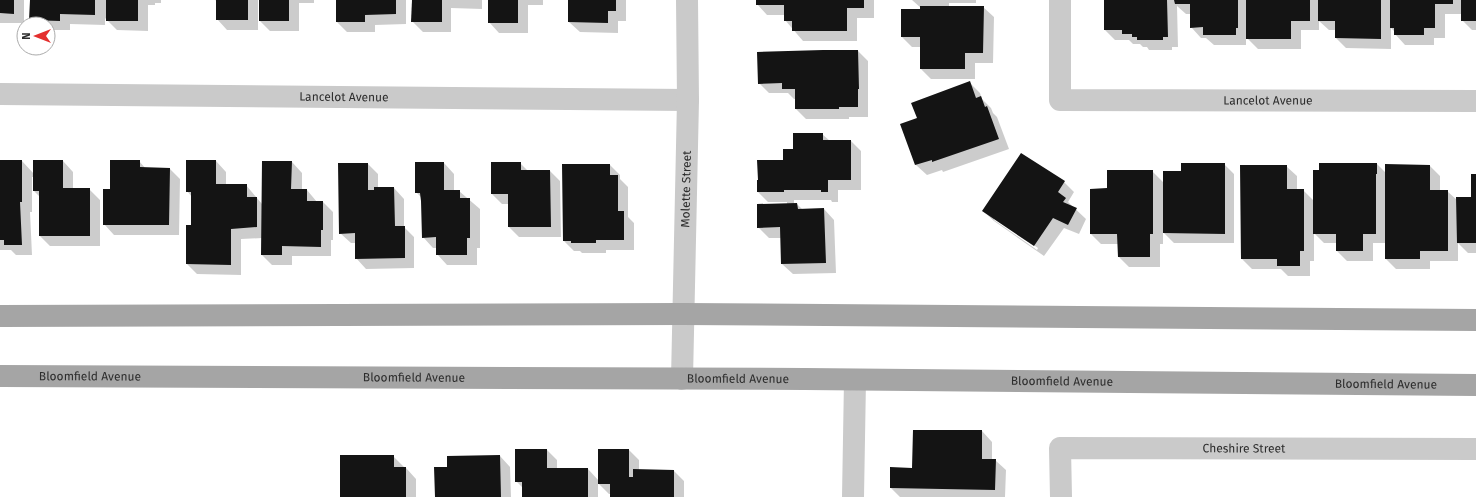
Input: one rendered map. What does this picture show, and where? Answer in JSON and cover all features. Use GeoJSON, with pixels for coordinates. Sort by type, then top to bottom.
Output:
{"type":"FeatureCollection","features":[{"type":"Feature","properties":{"kind":"main road"},"geometry":{"type":"LineString","coordinates":[[0,316],[684,314],[1476,320]]}},
{"type":"Feature","properties":{"kind":"main road","name":"Bloomfield Avenue"},"geometry":{"type":"LineString","coordinates":[[0,376],[855,380],[1476,385]]}},
{"type":"Feature","properties":{"kind":"street","name":"Molette Street"},"geometry":{"type":"LineString","coordinates":[[682,379],[688,100],[687,0]]}},
{"type":"Feature","properties":{"kind":"street","name":"Lancelot Avenue"},"geometry":{"type":"LineString","coordinates":[[1060,0],[1060,100],[1476,101]]}},
{"type":"Feature","properties":{"kind":"street","name":"Lancelot Avenue"},"geometry":{"type":"LineString","coordinates":[[0,94],[688,100]]}},
{"type":"Feature","properties":{"kind":"street"},"geometry":{"type":"LineString","coordinates":[[853,497],[855,380]]}},
{"type":"Feature","properties":{"kind":"street","name":"Cheshire Street"},"geometry":{"type":"LineString","coordinates":[[1061,497],[1060,448],[1476,449]]}},
{"type":"Feature","properties":{"kind":"building"},"geometry":{"type":"Polygon","coordinates":[[[0,0],[14,0],[14,14],[0,13],[0,0]]]}},
{"type":"Feature","properties":{"kind":"building"},"geometry":{"type":"Polygon","coordinates":[[[30,0],[95,0],[95,15],[60,14],[60,21],[56,21],[56,16],[29,16],[30,0]]]}},
{"type":"Feature","properties":{"kind":"building"},"geometry":{"type":"Polygon","coordinates":[[[106,0],[138,0],[138,21],[106,21],[106,0]]]}},
{"type":"Feature","properties":{"kind":"building"},"geometry":{"type":"Polygon","coordinates":[[[216,0],[248,0],[248,20],[216,20],[216,0]]]}},
{"type":"Feature","properties":{"kind":"building"},"geometry":{"type":"Polygon","coordinates":[[[259,0],[289,0],[289,21],[259,21],[259,0]]]}},
{"type":"Feature","properties":{"kind":"building"},"geometry":{"type":"Polygon","coordinates":[[[336,0],[396,0],[396,14],[365,15],[365,22],[336,22],[336,0]]]}},
{"type":"Feature","properties":{"kind":"building"},"geometry":{"type":"Polygon","coordinates":[[[412,0],[442,0],[442,22],[411,22],[412,0]]]}},
{"type":"Feature","properties":{"kind":"building"},"geometry":{"type":"Polygon","coordinates":[[[488,0],[518,0],[518,23],[488,23],[488,0]]]}},
{"type":"Feature","properties":{"kind":"building"},"geometry":{"type":"Polygon","coordinates":[[[568,0],[616,0],[616,11],[608,11],[608,23],[568,22],[568,0]]]}},
{"type":"Feature","properties":{"kind":"building"},"geometry":{"type":"Polygon","coordinates":[[[756,0],[864,0],[864,8],[847,8],[847,31],[792,31],[792,21],[784,21],[784,5],[756,5],[756,0]]]}},
{"type":"Feature","properties":{"kind":"building"},"geometry":{"type":"Polygon","coordinates":[[[1104,0],[1167,0],[1168,37],[1163,37],[1163,40],[1137,40],[1137,37],[1132,37],[1132,34],[1122,34],[1122,30],[1104,30],[1104,0]]]}},
{"type":"Feature","properties":{"kind":"building"},"geometry":{"type":"Polygon","coordinates":[[[1174,0],[1238,0],[1238,28],[1236,28],[1236,35],[1203,35],[1203,27],[1190,28],[1190,4],[1175,4],[1174,0]]]}},
{"type":"Feature","properties":{"kind":"building"},"geometry":{"type":"Polygon","coordinates":[[[1246,0],[1310,0],[1310,21],[1291,21],[1291,39],[1246,39],[1246,0]]]}},
{"type":"Feature","properties":{"kind":"building"},"geometry":{"type":"Polygon","coordinates":[[[1318,0],[1381,0],[1381,39],[1335,38],[1335,21],[1318,21],[1318,0]]]}},
{"type":"Feature","properties":{"kind":"building"},"geometry":{"type":"Polygon","coordinates":[[[1390,0],[1453,0],[1453,4],[1435,4],[1435,28],[1424,28],[1424,35],[1394,35],[1394,28],[1390,28],[1390,0]]]}},
{"type":"Feature","properties":{"kind":"building"},"geometry":{"type":"Polygon","coordinates":[[[1461,0],[1476,0],[1476,21],[1461,21],[1461,0]]]}},
{"type":"Feature","properties":{"kind":"building"},"geometry":{"type":"Polygon","coordinates":[[[920,6],[984,6],[983,53],[965,53],[965,69],[920,69],[920,37],[901,37],[901,9],[920,9],[920,6]]]}},
{"type":"Feature","properties":{"kind":"building"},"geometry":{"type":"Polygon","coordinates":[[[858,50],[858,107],[839,107],[839,109],[795,109],[795,89],[782,89],[782,83],[758,84],[757,52],[858,50]]]}},
{"type":"Feature","properties":{"kind":"building"},"geometry":{"type":"Polygon","coordinates":[[[970,81],[976,98],[981,96],[985,107],[987,106],[999,139],[932,162],[932,160],[915,165],[900,124],[917,118],[911,103],[970,81]]]}},
{"type":"Feature","properties":{"kind":"building"},"geometry":{"type":"Polygon","coordinates":[[[793,133],[823,133],[823,140],[851,140],[851,180],[828,180],[828,192],[821,192],[821,190],[784,190],[784,192],[757,192],[757,160],[783,160],[783,149],[793,149],[793,133]]]}},
{"type":"Feature","properties":{"kind":"building"},"geometry":{"type":"Polygon","coordinates":[[[1021,153],[1065,181],[1058,192],[1066,198],[1063,202],[1077,208],[1068,225],[1053,218],[1034,246],[982,211],[1021,153]]]}},
{"type":"Feature","properties":{"kind":"building"},"geometry":{"type":"Polygon","coordinates":[[[0,160],[22,160],[22,202],[20,202],[22,245],[4,245],[4,240],[0,240],[0,160]]]}},
{"type":"Feature","properties":{"kind":"building"},"geometry":{"type":"Polygon","coordinates":[[[33,160],[63,160],[63,188],[90,188],[90,236],[39,236],[39,191],[33,191],[33,160]]]}},
{"type":"Feature","properties":{"kind":"building"},"geometry":{"type":"Polygon","coordinates":[[[110,160],[140,160],[140,167],[170,168],[169,225],[103,225],[103,189],[110,189],[110,160]]]}},
{"type":"Feature","properties":{"kind":"building"},"geometry":{"type":"Polygon","coordinates":[[[186,160],[216,160],[216,184],[247,184],[247,197],[257,197],[257,227],[231,229],[231,265],[186,264],[186,225],[191,225],[191,192],[186,192],[186,160]]]}},
{"type":"Feature","properties":{"kind":"building"},"geometry":{"type":"Polygon","coordinates":[[[262,161],[292,161],[291,189],[307,189],[307,201],[323,201],[323,230],[321,230],[321,247],[282,246],[282,255],[261,255],[262,161]]]}},
{"type":"Feature","properties":{"kind":"building"},"geometry":{"type":"Polygon","coordinates":[[[415,162],[444,162],[444,190],[460,190],[460,198],[470,198],[470,238],[467,238],[467,255],[436,255],[436,237],[422,238],[420,193],[415,193],[415,162]]]}},
{"type":"Feature","properties":{"kind":"building"},"geometry":{"type":"Polygon","coordinates":[[[491,162],[521,162],[521,170],[550,170],[551,227],[508,227],[508,194],[491,194],[491,162]]]}},
{"type":"Feature","properties":{"kind":"building"},"geometry":{"type":"Polygon","coordinates":[[[338,163],[368,163],[368,190],[374,190],[374,187],[394,187],[395,226],[405,226],[405,258],[355,259],[355,233],[339,234],[338,163]]]}},
{"type":"Feature","properties":{"kind":"building"},"geometry":{"type":"Polygon","coordinates":[[[1181,163],[1225,163],[1225,234],[1163,233],[1163,171],[1181,171],[1181,163]]]}},
{"type":"Feature","properties":{"kind":"building"},"geometry":{"type":"Polygon","coordinates":[[[1319,163],[1377,163],[1376,234],[1363,234],[1363,251],[1336,251],[1336,234],[1313,234],[1313,170],[1319,170],[1319,163]]]}},
{"type":"Feature","properties":{"kind":"building"},"geometry":{"type":"Polygon","coordinates":[[[562,164],[610,164],[610,175],[618,175],[618,211],[624,211],[624,240],[596,240],[596,243],[571,243],[571,241],[563,241],[562,164]]]}},
{"type":"Feature","properties":{"kind":"building"},"geometry":{"type":"Polygon","coordinates":[[[1385,164],[1430,165],[1430,190],[1448,190],[1448,251],[1420,251],[1420,259],[1385,259],[1385,164]]]}},
{"type":"Feature","properties":{"kind":"building"},"geometry":{"type":"Polygon","coordinates":[[[1240,165],[1287,165],[1287,189],[1304,189],[1304,251],[1300,251],[1300,266],[1277,266],[1277,259],[1241,259],[1240,165]]]}},
{"type":"Feature","properties":{"kind":"building"},"geometry":{"type":"Polygon","coordinates":[[[1107,170],[1153,170],[1153,234],[1150,234],[1150,257],[1118,257],[1117,234],[1090,234],[1090,189],[1107,188],[1107,170]]]}},
{"type":"Feature","properties":{"kind":"building"},"geometry":{"type":"Polygon","coordinates":[[[1471,174],[1476,174],[1476,243],[1457,243],[1456,197],[1471,197],[1471,174]]]}},
{"type":"Feature","properties":{"kind":"building"},"geometry":{"type":"Polygon","coordinates":[[[797,203],[798,209],[824,208],[826,263],[781,264],[780,227],[757,228],[757,204],[797,203]]]}},
{"type":"Feature","properties":{"kind":"building"},"geometry":{"type":"Polygon","coordinates":[[[913,430],[982,430],[982,459],[996,459],[995,490],[890,488],[890,467],[912,468],[913,430]]]}},
{"type":"Feature","properties":{"kind":"building"},"geometry":{"type":"Polygon","coordinates":[[[515,449],[547,449],[547,468],[588,468],[588,497],[522,497],[522,482],[515,482],[515,449]]]}},
{"type":"Feature","properties":{"kind":"building"},"geometry":{"type":"Polygon","coordinates":[[[598,449],[629,449],[629,477],[633,477],[633,469],[674,470],[674,497],[610,497],[610,484],[598,484],[598,449]]]}},
{"type":"Feature","properties":{"kind":"building"},"geometry":{"type":"Polygon","coordinates":[[[340,455],[394,455],[394,467],[406,467],[406,497],[340,497],[340,455]]]}},
{"type":"Feature","properties":{"kind":"building"},"geometry":{"type":"Polygon","coordinates":[[[500,455],[501,497],[435,497],[434,467],[447,467],[447,456],[500,455]]]}}]}
